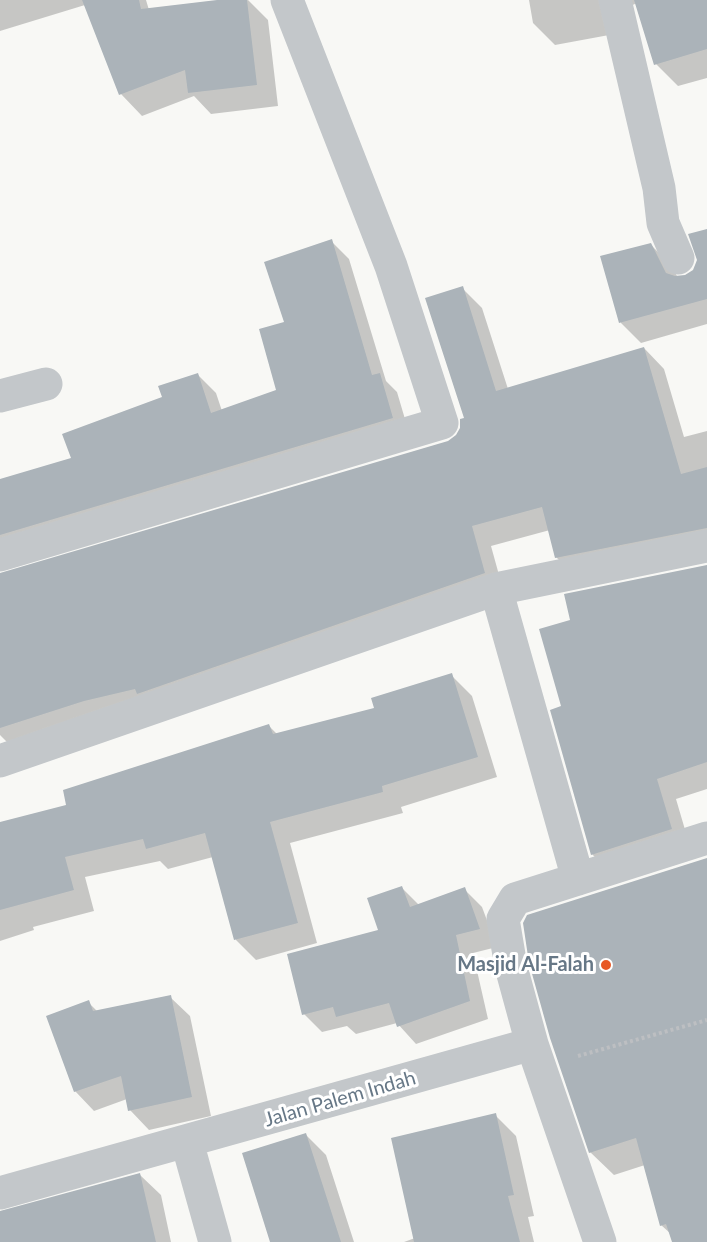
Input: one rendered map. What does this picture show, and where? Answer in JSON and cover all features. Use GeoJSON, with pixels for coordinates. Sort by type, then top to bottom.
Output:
{"type":"FeatureCollection","features":[{"type":"Feature","properties":{"kind":"street"},"geometry":{"type":"LineString","coordinates":[[0,555],[442,423],[391,266],[287,0]]}},
{"type":"Feature","properties":{"kind":"street"},"geometry":{"type":"LineString","coordinates":[[615,0],[659,188],[663,223],[678,258]]}},
{"type":"Feature","properties":{"kind":"street"},"geometry":{"type":"LineString","coordinates":[[0,396],[46,384]]}},
{"type":"Feature","properties":{"kind":"street"},"geometry":{"type":"LineString","coordinates":[[0,761],[496,589],[707,546]]}},
{"type":"Feature","properties":{"kind":"street"},"geometry":{"type":"LineString","coordinates":[[496,589],[578,879]]}},
{"type":"Feature","properties":{"kind":"street"},"geometry":{"type":"LineString","coordinates":[[600,1242],[536,1056],[511,967],[503,919],[515,899],[707,837]]}},
{"type":"Feature","properties":{"kind":"street","name":"Jalan Palem Indah"},"geometry":{"type":"LineString","coordinates":[[0,1192],[187,1142],[536,1056]]}},
{"type":"Feature","properties":{"kind":"street"},"geometry":{"type":"LineString","coordinates":[[187,1142],[215,1242]]}},
{"type":"Feature","properties":{"kind":"path"},"geometry":{"type":"LineString","coordinates":[[536,1056],[707,1020]]}},
{"type":"Feature","properties":{"kind":"building"},"geometry":{"type":"Polygon","coordinates":[[[82,0],[139,0],[141,9],[217,0],[247,0],[257,85],[188,93],[185,70],[119,95],[82,0]]]}},
{"type":"Feature","properties":{"kind":"building"},"geometry":{"type":"Polygon","coordinates":[[[634,0],[707,0],[707,49],[654,65],[634,0]]]}},
{"type":"Feature","properties":{"kind":"building"},"geometry":{"type":"Polygon","coordinates":[[[707,229],[707,299],[619,323],[600,256],[651,243],[666,273],[675,276],[685,275],[693,270],[697,260],[688,234],[707,229]]]}},
{"type":"Feature","properties":{"kind":"building"},"geometry":{"type":"Polygon","coordinates":[[[332,239],[372,375],[380,373],[393,418],[0,535],[0,479],[71,458],[62,434],[162,397],[158,386],[198,373],[211,413],[276,390],[259,329],[284,322],[264,262],[332,239]]]}},
{"type":"Feature","properties":{"kind":"building"},"geometry":{"type":"Polygon","coordinates":[[[463,286],[496,391],[644,347],[681,474],[707,467],[707,528],[555,558],[542,507],[472,526],[485,573],[137,694],[135,689],[84,701],[0,728],[0,573],[448,441],[456,435],[460,428],[460,419],[464,418],[425,298],[463,286]]]}},
{"type":"Feature","properties":{"kind":"building"},"geometry":{"type":"Polygon","coordinates":[[[707,565],[707,762],[657,779],[672,829],[591,855],[550,710],[561,706],[539,629],[570,620],[564,594],[707,565]]]}},
{"type":"Feature","properties":{"kind":"building"},"geometry":{"type":"Polygon","coordinates":[[[452,673],[478,757],[382,786],[383,792],[270,822],[298,923],[234,940],[205,833],[146,849],[143,839],[65,857],[74,890],[0,910],[0,822],[66,805],[63,790],[269,724],[273,734],[374,708],[371,698],[452,673]]]}},
{"type":"Feature","properties":{"kind":"building"},"geometry":{"type":"Polygon","coordinates":[[[707,858],[707,1242],[672,1242],[666,1224],[660,1226],[636,1138],[589,1153],[550,1038],[529,963],[523,923],[527,915],[707,858]]]}},
{"type":"Feature","properties":{"kind":"building"},"geometry":{"type":"Polygon","coordinates":[[[402,886],[410,907],[465,887],[480,929],[456,935],[470,1001],[397,1027],[389,1003],[336,1017],[333,1007],[302,1015],[287,954],[378,930],[367,898],[402,886]]]}},
{"type":"Feature","properties":{"kind":"building"},"geometry":{"type":"Polygon","coordinates":[[[171,995],[192,1097],[128,1111],[121,1076],[74,1092],[46,1016],[89,1000],[93,1011],[171,995]]]}},
{"type":"Feature","properties":{"kind":"building"},"geometry":{"type":"Polygon","coordinates":[[[496,1113],[514,1195],[508,1196],[520,1242],[414,1242],[391,1138],[496,1113]]]}},
{"type":"Feature","properties":{"kind":"building"},"geometry":{"type":"Polygon","coordinates":[[[306,1133],[341,1242],[270,1242],[242,1153],[306,1133]]]}},
{"type":"Feature","properties":{"kind":"building"},"geometry":{"type":"Polygon","coordinates":[[[140,1173],[156,1242],[0,1242],[0,1211],[140,1173]]]}},
{"type":"Feature","properties":{"kind":"place","name":"Masjid Al-Falah"},"geometry":{"type":"Point","coordinates":[606,965]}}]}
